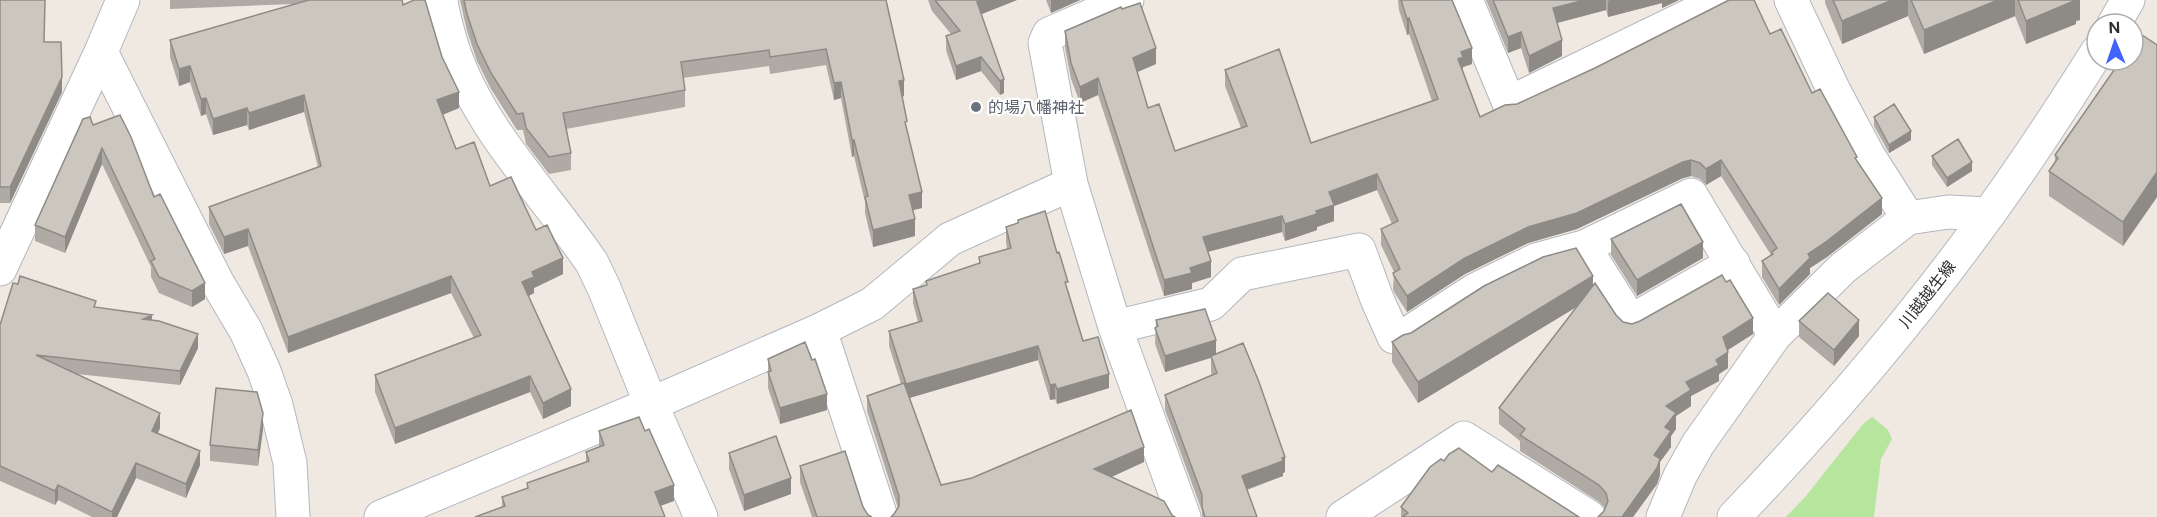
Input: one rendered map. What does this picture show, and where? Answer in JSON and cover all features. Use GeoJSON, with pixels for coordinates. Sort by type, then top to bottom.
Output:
{"type":"FeatureCollection","features":[{"type":"Feature","properties":{"kind":"street"},"geometry":{"type":"LineString","coordinates":[[0,268],[123,0]]}},
{"type":"Feature","properties":{"kind":"street"},"geometry":{"type":"LineString","coordinates":[[441,0],[452,47],[476,104],[592,262],[701,517]]}},
{"type":"Feature","properties":{"kind":"street"},"geometry":{"type":"LineString","coordinates":[[1127,0],[1049,34],[1045,43],[1071,184],[1115,327],[1184,517]]}},
{"type":"Feature","properties":{"kind":"street"},"geometry":{"type":"LineString","coordinates":[[1466,0],[1509,103],[1722,0]]}},
{"type":"Feature","properties":{"kind":"street"},"geometry":{"type":"LineString","coordinates":[[1791,0],[1868,155],[1908,218]]}},
{"type":"Feature","properties":{"kind":"street"},"geometry":{"type":"LineString","coordinates":[[101,52],[217,282],[246,331],[264,371],[276,405],[290,463],[293,517]]}},
{"type":"Feature","properties":{"kind":"street","name":"川越越生線"},"geometry":{"type":"LineString","coordinates":[[1734,517],[1795,454],[1896,334],[1989,214],[2085,71]]}},
{"type":"Feature","properties":{"kind":"street"},"geometry":{"type":"LineString","coordinates":[[381,517],[651,404],[820,330],[872,304],[950,239],[1071,184]]}},
{"type":"Feature","properties":{"kind":"street"},"geometry":{"type":"LineString","coordinates":[[1115,327],[1211,304],[1242,274],[1359,250],[1394,337],[1401,338],[1475,290],[1536,261],[1584,247],[1691,195],[1775,335]]}},
{"type":"Feature","properties":{"kind":"street"},"geometry":{"type":"LineString","coordinates":[[1663,517],[1680,476],[1698,444],[1775,335],[1843,268],[1908,218],[1948,212],[1989,214]]}},
{"type":"Feature","properties":{"kind":"street"},"geometry":{"type":"LineString","coordinates":[[1584,247],[1631,321],[1733,263]]}},
{"type":"Feature","properties":{"kind":"street"},"geometry":{"type":"LineString","coordinates":[[820,330],[881,517]]}},
{"type":"Feature","properties":{"kind":"street"},"geometry":{"type":"LineString","coordinates":[[1343,517],[1464,438],[1588,517]]}},
{"type":"Feature","properties":{"kind":"green space"},"geometry":{"type":"Polygon","coordinates":[[[1872,417],[1888,430],[1892,439],[1881,459],[1874,517],[1786,517],[1806,496],[1863,424],[1872,417]]]}},
{"type":"Feature","properties":{"kind":"building"},"geometry":{"type":"Polygon","coordinates":[[[0,0],[45,0],[44,42],[61,42],[62,77],[10,187],[0,187],[0,0]]]}},
{"type":"Feature","properties":{"kind":"building"},"geometry":{"type":"Polygon","coordinates":[[[309,0],[402,0],[403,5],[414,0],[425,0],[442,57],[459,92],[437,100],[456,149],[474,142],[490,186],[511,177],[536,230],[547,225],[563,258],[532,272],[534,277],[522,282],[571,389],[543,403],[530,376],[395,428],[375,375],[481,335],[451,276],[288,337],[248,229],[224,237],[209,207],[321,166],[304,95],[249,113],[247,108],[213,119],[206,98],[201,99],[190,66],[179,69],[170,40],[309,0]]]}},
{"type":"Feature","properties":{"kind":"building"},"geometry":{"type":"Polygon","coordinates":[[[464,0],[886,0],[904,80],[899,81],[907,121],[905,122],[922,192],[909,195],[915,219],[873,230],[865,197],[868,196],[854,140],[852,140],[841,82],[834,83],[826,49],[770,57],[769,50],[681,62],[685,90],[563,113],[571,153],[549,157],[526,128],[523,113],[517,114],[491,73],[477,44],[464,0]]]}},
{"type":"Feature","properties":{"kind":"building"},"geometry":{"type":"Polygon","coordinates":[[[935,0],[981,0],[977,2],[1004,79],[1000,81],[981,57],[956,66],[946,36],[960,31],[935,0]]]}},
{"type":"Feature","properties":{"kind":"building"},"geometry":{"type":"Polygon","coordinates":[[[1401,0],[1452,0],[1472,48],[1461,52],[1463,57],[1458,59],[1480,117],[1505,105],[1517,104],[1595,68],[1729,0],[1754,0],[1770,34],[1781,29],[1812,93],[1820,89],[1857,157],[1855,158],[1882,198],[1808,254],[1810,258],[1779,289],[1762,261],[1773,254],[1772,252],[1777,248],[1721,160],[1706,169],[1700,163],[1691,160],[1577,213],[1528,227],[1465,258],[1407,296],[1394,276],[1393,273],[1400,269],[1381,229],[1398,221],[1377,174],[1329,192],[1334,205],[1316,211],[1317,214],[1285,224],[1282,216],[1203,237],[1211,261],[1190,268],[1192,273],[1164,280],[1098,78],[1080,87],[1071,63],[1065,31],[1121,7],[1122,9],[1140,3],[1156,48],[1133,58],[1148,108],[1159,104],[1175,151],[1247,126],[1225,70],[1279,49],[1311,143],[1438,99],[1401,0]]]}},
{"type":"Feature","properties":{"kind":"building"},"geometry":{"type":"Polygon","coordinates":[[[1493,0],[1585,0],[1553,8],[1562,40],[1529,56],[1521,32],[1508,37],[1493,0]]]}},
{"type":"Feature","properties":{"kind":"building"},"geometry":{"type":"Polygon","coordinates":[[[1833,0],[1892,0],[1842,21],[1833,0]]]}},
{"type":"Feature","properties":{"kind":"building"},"geometry":{"type":"Polygon","coordinates":[[[1911,0],[1998,0],[1924,30],[1911,0]]]}},
{"type":"Feature","properties":{"kind":"building"},"geometry":{"type":"Polygon","coordinates":[[[2018,0],[2076,0],[2026,21],[2018,0]]]}},
{"type":"Feature","properties":{"kind":"building"},"geometry":{"type":"Polygon","coordinates":[[[2145,37],[2157,45],[2157,172],[2123,222],[2049,171],[2058,158],[2055,155],[2113,72],[2145,72],[2145,37]]]}},
{"type":"Feature","properties":{"kind":"building"},"geometry":{"type":"Polygon","coordinates":[[[1894,104],[1911,131],[1889,145],[1874,117],[1894,104]]]}},
{"type":"Feature","properties":{"kind":"building"},"geometry":{"type":"Polygon","coordinates":[[[120,115],[154,197],[160,194],[205,283],[192,291],[159,277],[151,261],[155,259],[102,148],[65,237],[35,225],[83,119],[90,117],[93,125],[120,115]]]}},
{"type":"Feature","properties":{"kind":"building"},"geometry":{"type":"Polygon","coordinates":[[[1958,139],[1972,162],[1947,178],[1932,156],[1958,139]]]}},
{"type":"Feature","properties":{"kind":"building"},"geometry":{"type":"Polygon","coordinates":[[[1681,204],[1703,242],[1637,280],[1611,239],[1681,204]]]}},
{"type":"Feature","properties":{"kind":"building"},"geometry":{"type":"Polygon","coordinates":[[[1045,211],[1068,282],[1065,282],[1083,341],[1098,337],[1109,374],[1057,389],[1055,384],[1050,385],[1038,346],[906,384],[889,331],[922,321],[913,289],[927,285],[926,281],[980,263],[979,257],[1011,248],[1006,227],[1018,223],[1018,220],[1045,211]]]}},
{"type":"Feature","properties":{"kind":"building"},"geometry":{"type":"Polygon","coordinates":[[[1576,248],[1593,276],[1418,382],[1392,342],[1411,333],[1484,286],[1543,257],[1576,248]]]}},
{"type":"Feature","properties":{"kind":"building"},"geometry":{"type":"Polygon","coordinates":[[[1722,275],[1726,282],[1730,280],[1753,318],[1723,337],[1728,352],[1716,360],[1719,365],[1686,382],[1691,390],[1666,406],[1676,413],[1665,427],[1671,431],[1654,455],[1660,459],[1657,468],[1622,517],[1598,517],[1604,511],[1608,501],[1606,493],[1599,485],[1520,435],[1525,429],[1499,408],[1595,283],[1616,315],[1623,322],[1632,324],[1722,275]]]}},
{"type":"Feature","properties":{"kind":"building"},"geometry":{"type":"Polygon","coordinates":[[[20,276],[96,301],[94,307],[152,315],[143,319],[159,321],[198,334],[180,371],[36,355],[160,413],[152,431],[200,451],[186,484],[136,463],[112,512],[58,485],[55,491],[0,466],[0,325],[13,283],[18,284],[20,276]]]}},
{"type":"Feature","properties":{"kind":"building"},"geometry":{"type":"Polygon","coordinates":[[[1828,293],[1859,320],[1834,350],[1799,321],[1828,293]]]}},
{"type":"Feature","properties":{"kind":"building"},"geometry":{"type":"Polygon","coordinates":[[[1205,309],[1216,340],[1165,356],[1155,328],[1158,326],[1156,320],[1205,309]]]}},
{"type":"Feature","properties":{"kind":"building"},"geometry":{"type":"Polygon","coordinates":[[[805,342],[812,360],[815,359],[827,394],[780,408],[768,372],[771,371],[768,359],[805,342]]]}},
{"type":"Feature","properties":{"kind":"building"},"geometry":{"type":"Polygon","coordinates":[[[1243,343],[1285,457],[1282,458],[1283,461],[1242,476],[1257,517],[1205,517],[1202,495],[1165,395],[1217,373],[1211,356],[1243,343]]]}},
{"type":"Feature","properties":{"kind":"building"},"geometry":{"type":"Polygon","coordinates":[[[904,383],[941,485],[972,478],[1131,410],[1144,447],[1094,469],[1164,501],[1175,517],[891,517],[899,506],[899,496],[867,396],[904,383]]]}},
{"type":"Feature","properties":{"kind":"building"},"geometry":{"type":"Polygon","coordinates":[[[216,388],[257,392],[263,413],[258,450],[210,445],[216,388]]]}},
{"type":"Feature","properties":{"kind":"building"},"geometry":{"type":"Polygon","coordinates":[[[639,417],[645,431],[649,429],[674,485],[655,492],[665,517],[475,517],[505,506],[502,497],[528,488],[527,483],[589,461],[586,452],[604,445],[599,431],[639,417]]]}},
{"type":"Feature","properties":{"kind":"building"},"geometry":{"type":"Polygon","coordinates":[[[776,436],[791,478],[744,495],[729,453],[776,436]]]}},
{"type":"Feature","properties":{"kind":"building"},"geometry":{"type":"Polygon","coordinates":[[[1459,448],[1492,472],[1498,465],[1579,517],[1402,517],[1408,513],[1401,507],[1430,467],[1441,459],[1444,461],[1449,454],[1459,448]]]}},
{"type":"Feature","properties":{"kind":"building"},"geometry":{"type":"Polygon","coordinates":[[[845,451],[863,507],[872,517],[817,517],[800,466],[845,451]]]}},
{"type":"Feature","properties":{"kind":"place","name":"的場八幡神社"},"geometry":{"type":"Point","coordinates":[976,107]}}]}
